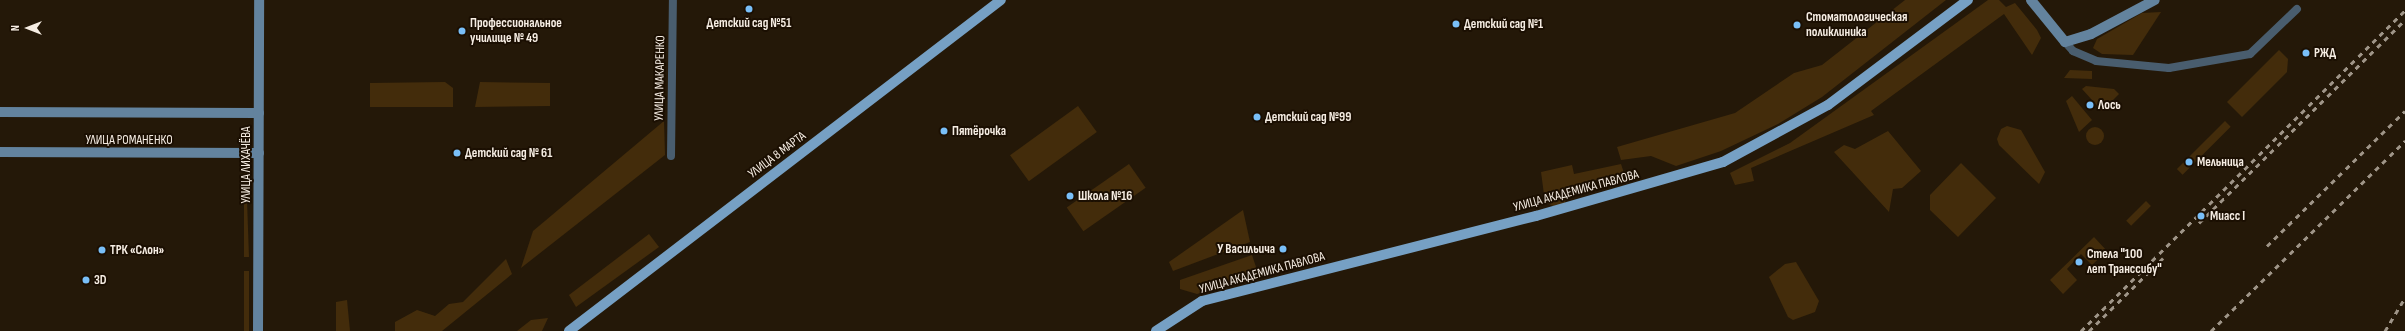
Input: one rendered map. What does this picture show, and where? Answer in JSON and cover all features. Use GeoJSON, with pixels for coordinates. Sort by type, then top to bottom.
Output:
{"type":"FeatureCollection","features":[{"type":"Feature","properties":{"kind":"main road","name":"УЛИЦА ЛИХАЧЁВА"},"geometry":{"type":"LineString","coordinates":[[258,331],[259,0]]}},
{"type":"Feature","properties":{"kind":"main road","name":"УЛИЦА 8 МАРТА"},"geometry":{"type":"LineString","coordinates":[[569,331],[1001,0]]}},
{"type":"Feature","properties":{"kind":"main road","name":"УЛИЦА АКАДЕМИКА ПАВЛОВА"},"geometry":{"type":"LineString","coordinates":[[1156,331],[1202,301],[1536,216],[1723,162],[1828,105],[1968,0]]}},
{"type":"Feature","properties":{"kind":"main road"},"geometry":{"type":"LineString","coordinates":[[2031,0],[2065,42],[2091,34],[2154,0]]}},
{"type":"Feature","properties":{"kind":"main road","name":"УЛИЦА РОМАНЕНКО"},"geometry":{"type":"LineString","coordinates":[[0,112],[259,113]]}},
{"type":"Feature","properties":{"kind":"main road","name":"УЛИЦА РОМАНЕНКО"},"geometry":{"type":"LineString","coordinates":[[0,152],[259,153]]}},
{"type":"Feature","properties":{"kind":"street","name":"УЛИЦА МАКАРЕНКО"},"geometry":{"type":"LineString","coordinates":[[671,156],[673,0]]}},
{"type":"Feature","properties":{"kind":"street"},"geometry":{"type":"LineString","coordinates":[[2065,42],[2074,50],[2096,61],[2169,68],[2250,54],[2297,9]]}},
{"type":"Feature","properties":{"kind":"shaded area"},"geometry":{"type":"Polygon","coordinates":[[[1905,0],[1946,0],[1822,97],[1778,124],[1721,151],[1676,166],[1651,156],[1621,160],[1617,147],[1735,113],[1794,73],[1822,65],[1905,0]]]}},
{"type":"Feature","properties":{"kind":"shaded area"},"geometry":{"type":"Polygon","coordinates":[[[1988,0],[1999,0],[2006,7],[2015,3],[2037,30],[2041,38],[2032,55],[2004,14],[1871,111],[1874,115],[1751,168],[1754,181],[1735,185],[1730,173],[1790,143],[1988,0]]]}},
{"type":"Feature","properties":{"kind":"shaded area"},"geometry":{"type":"Polygon","coordinates":[[[2161,12],[2133,55],[2102,54],[2093,48],[2097,39],[2142,13],[2161,12]]]}},
{"type":"Feature","properties":{"kind":"shaded area"},"geometry":{"type":"Polygon","coordinates":[[[2279,50],[2288,59],[2287,72],[2242,117],[2227,102],[2279,50]]]}},
{"type":"Feature","properties":{"kind":"shaded area"},"geometry":{"type":"Polygon","coordinates":[[[2070,70],[2092,71],[2092,79],[2064,78],[2070,70]]]}},
{"type":"Feature","properties":{"kind":"shaded area"},"geometry":{"type":"Polygon","coordinates":[[[445,82],[453,88],[453,107],[370,107],[370,83],[445,82]]]}},
{"type":"Feature","properties":{"kind":"shaded area"},"geometry":{"type":"Polygon","coordinates":[[[480,82],[550,83],[550,106],[475,107],[480,82]]]}},
{"type":"Feature","properties":{"kind":"shaded area"},"geometry":{"type":"Polygon","coordinates":[[[2086,86],[2114,89],[2119,94],[2102,111],[2082,89],[2086,86]]]}},
{"type":"Feature","properties":{"kind":"shaded area"},"geometry":{"type":"Polygon","coordinates":[[[2072,96],[2092,120],[2079,132],[2066,101],[2072,96]]]}},
{"type":"Feature","properties":{"kind":"shaded area"},"geometry":{"type":"Polygon","coordinates":[[[1078,106],[1097,132],[1029,181],[1010,155],[1078,106]]]}},
{"type":"Feature","properties":{"kind":"shaded area"},"geometry":{"type":"Polygon","coordinates":[[[664,121],[665,155],[521,268],[533,231],[664,121]]]}},
{"type":"Feature","properties":{"kind":"shaded area"},"geometry":{"type":"Polygon","coordinates":[[[2225,121],[2231,127],[2183,175],[2177,169],[2225,121]]]}},
{"type":"Feature","properties":{"kind":"shaded area"},"geometry":{"type":"Polygon","coordinates":[[[2007,126],[2021,130],[2045,172],[2039,184],[1999,145],[1997,139],[2001,129],[2007,126]]]}},
{"type":"Feature","properties":{"kind":"shaded area"},"geometry":{"type":"Polygon","coordinates":[[[2091,127],[2099,127],[2104,132],[2102,143],[2099,145],[2091,145],[2086,140],[2086,132],[2091,127]]]}},
{"type":"Feature","properties":{"kind":"shaded area"},"geometry":{"type":"Polygon","coordinates":[[[1888,131],[1921,171],[1902,188],[1893,189],[1889,212],[1834,152],[1844,145],[1855,149],[1888,131]]]}},
{"type":"Feature","properties":{"kind":"shaded area"},"geometry":{"type":"Polygon","coordinates":[[[1961,163],[1996,198],[1958,237],[1930,210],[1930,195],[1961,163]]]}},
{"type":"Feature","properties":{"kind":"shaded area"},"geometry":{"type":"Polygon","coordinates":[[[1129,164],[1146,188],[1083,231],[1067,208],[1129,164]]]}},
{"type":"Feature","properties":{"kind":"shaded area"},"geometry":{"type":"Polygon","coordinates":[[[1621,164],[1624,173],[1566,187],[1565,203],[1555,207],[1545,202],[1541,172],[1572,165],[1574,174],[1621,164]]]}},
{"type":"Feature","properties":{"kind":"shaded area"},"geometry":{"type":"Polygon","coordinates":[[[246,171],[249,257],[244,257],[244,174],[246,171]]]}},
{"type":"Feature","properties":{"kind":"shaded area"},"geometry":{"type":"Polygon","coordinates":[[[2146,201],[2151,206],[2131,226],[2126,221],[2146,201]]]}},
{"type":"Feature","properties":{"kind":"shaded area"},"geometry":{"type":"Polygon","coordinates":[[[1243,210],[1250,242],[1173,271],[1169,262],[1243,210]]]}},
{"type":"Feature","properties":{"kind":"shaded area"},"geometry":{"type":"Polygon","coordinates":[[[649,234],[659,247],[576,307],[569,295],[649,234]]]}},
{"type":"Feature","properties":{"kind":"shaded area"},"geometry":{"type":"Polygon","coordinates":[[[2094,237],[2107,251],[2092,265],[2081,254],[2067,269],[2077,280],[2063,294],[2050,280],[2094,237]]]}},
{"type":"Feature","properties":{"kind":"shaded area"},"geometry":{"type":"Polygon","coordinates":[[[1252,255],[1257,270],[1253,277],[1197,294],[1180,289],[1180,280],[1252,255]]]}},
{"type":"Feature","properties":{"kind":"shaded area"},"geometry":{"type":"Polygon","coordinates":[[[506,259],[512,274],[442,331],[395,331],[395,322],[417,310],[435,316],[449,304],[463,302],[506,259]]]}},
{"type":"Feature","properties":{"kind":"shaded area"},"geometry":{"type":"Polygon","coordinates":[[[1796,262],[1819,301],[1815,312],[1793,320],[1788,317],[1769,277],[1785,264],[1796,262]]]}},
{"type":"Feature","properties":{"kind":"shaded area"},"geometry":{"type":"Polygon","coordinates":[[[244,271],[249,271],[249,331],[244,331],[244,271]]]}},
{"type":"Feature","properties":{"kind":"shaded area"},"geometry":{"type":"Polygon","coordinates":[[[347,300],[350,331],[336,331],[336,302],[347,300]]]}},
{"type":"Feature","properties":{"kind":"shaded area"},"geometry":{"type":"Polygon","coordinates":[[[548,318],[542,331],[517,331],[531,320],[548,318]]]}},
{"type":"Feature","properties":{"kind":"railway"},"geometry":{"type":"LineString","coordinates":[[2081,331],[2405,10]]}},
{"type":"Feature","properties":{"kind":"railway"},"geometry":{"type":"LineString","coordinates":[[2199,223],[2405,20]]}},
{"type":"Feature","properties":{"kind":"railway"},"geometry":{"type":"LineString","coordinates":[[2267,246],[2405,111]]}},
{"type":"Feature","properties":{"kind":"railway"},"geometry":{"type":"LineString","coordinates":[[2211,331],[2405,141]]}},
{"type":"Feature","properties":{"kind":"railway"},"geometry":{"type":"LineString","coordinates":[[2089,331],[2163,258]]}},
{"type":"Feature","properties":{"kind":"railway"},"geometry":{"type":"LineString","coordinates":[[2385,331],[2405,298]]}},
{"type":"Feature","properties":{"kind":"place","name":"Детский сад №51"},"geometry":{"type":"Point","coordinates":[749,9]}},
{"type":"Feature","properties":{"kind":"place","name":"Детский сад №1"},"geometry":{"type":"Point","coordinates":[1456,24]}},
{"type":"Feature","properties":{"kind":"place","name":"Стоматологическая поликлиника"},"geometry":{"type":"Point","coordinates":[1797,25]}},
{"type":"Feature","properties":{"kind":"place","name":"Профессиональное училище № 49"},"geometry":{"type":"Point","coordinates":[462,31]}},
{"type":"Feature","properties":{"kind":"place","name":"РЖД"},"geometry":{"type":"Point","coordinates":[2306,53]}},
{"type":"Feature","properties":{"kind":"place","name":"Лось"},"geometry":{"type":"Point","coordinates":[2090,105]}},
{"type":"Feature","properties":{"kind":"place","name":"Детский сад №99"},"geometry":{"type":"Point","coordinates":[1257,117]}},
{"type":"Feature","properties":{"kind":"place","name":"Пятёрочка"},"geometry":{"type":"Point","coordinates":[944,131]}},
{"type":"Feature","properties":{"kind":"place","name":"Детский сад № 61"},"geometry":{"type":"Point","coordinates":[457,153]}},
{"type":"Feature","properties":{"kind":"place","name":"Мельница"},"geometry":{"type":"Point","coordinates":[2189,162]}},
{"type":"Feature","properties":{"kind":"place","name":"Школа №16"},"geometry":{"type":"Point","coordinates":[1070,196]}},
{"type":"Feature","properties":{"kind":"place","name":"Миасс I"},"geometry":{"type":"Point","coordinates":[2201,216]}},
{"type":"Feature","properties":{"kind":"place","name":"У Васильича"},"geometry":{"type":"Point","coordinates":[1283,249]}},
{"type":"Feature","properties":{"kind":"place","name":"ТРК «Слон»"},"geometry":{"type":"Point","coordinates":[102,250]}},
{"type":"Feature","properties":{"kind":"place","name":"Стела \"100 лет Транссибу\""},"geometry":{"type":"Point","coordinates":[2079,262]}},
{"type":"Feature","properties":{"kind":"place","name":"3D"},"geometry":{"type":"Point","coordinates":[86,280]}}]}
